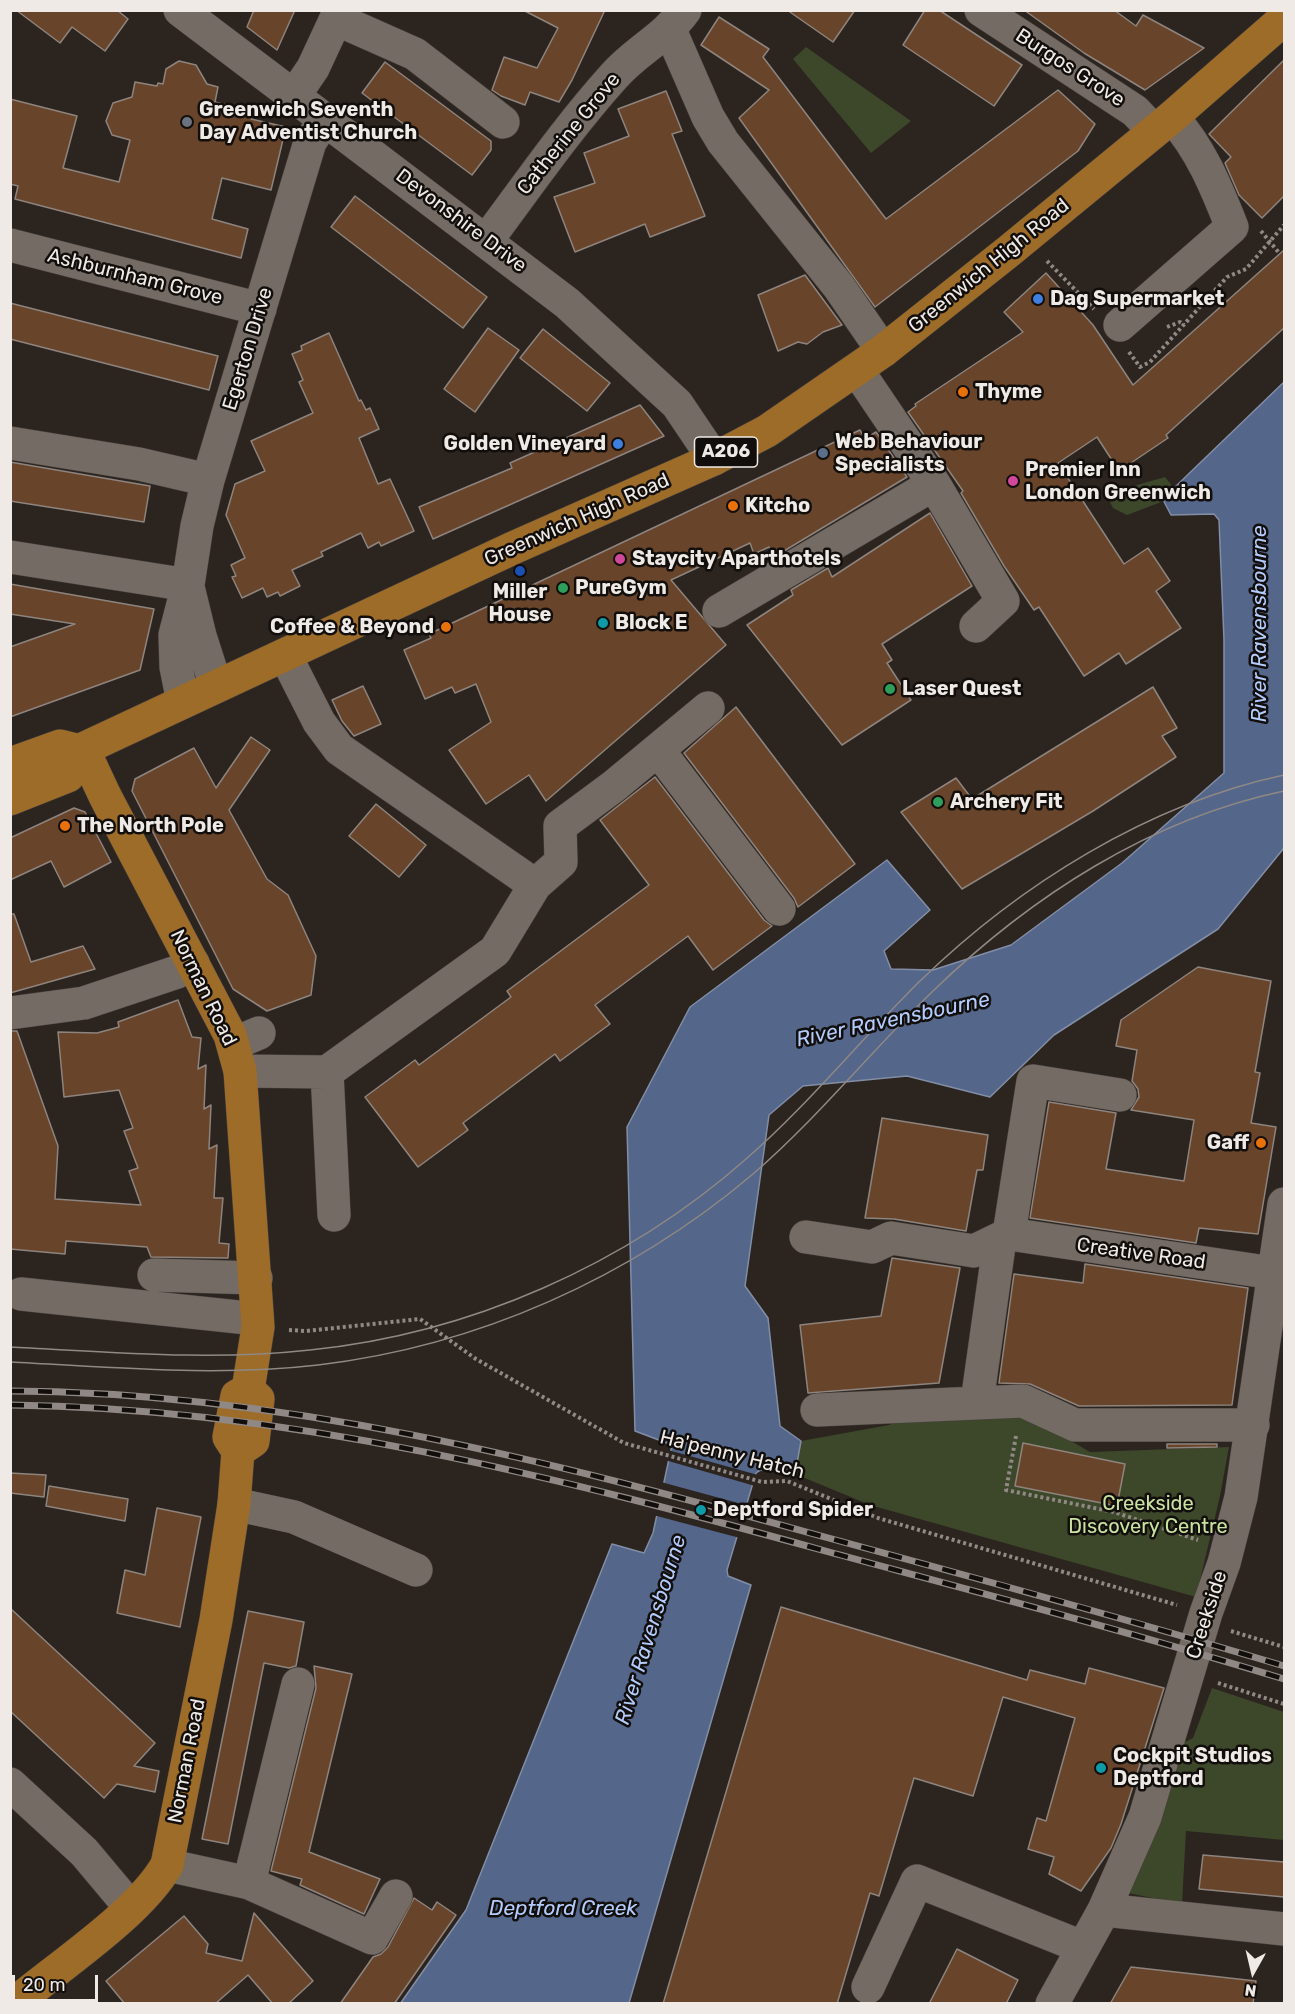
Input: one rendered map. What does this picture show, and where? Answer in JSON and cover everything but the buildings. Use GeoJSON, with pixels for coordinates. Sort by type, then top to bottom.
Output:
{"type":"FeatureCollection","features":[{"type":"Feature","properties":{"kind":"main road","name":"Greenwich High Road"},"geometry":{"type":"LineString","coordinates":[[10,764],[60,746],[82,750],[513,548],[714,459],[767,431],[883,351],[1280,30]]}},
{"type":"Feature","properties":{"kind":"main road"},"geometry":{"type":"LineString","coordinates":[[10,799],[68,776],[82,750]]}},
{"type":"Feature","properties":{"kind":"main road","name":"Norman Road"},"geometry":{"type":"LineString","coordinates":[[14,2004],[130,1908],[155,1884],[166,1865],[216,1620],[234,1504],[238,1451],[253,1441],[258,1399],[248,1390],[270,1324],[256,1278],[244,1049],[193,963],[82,750]]}},
{"type":"Feature","properties":{"kind":"street","name":"Devonshire Drive"},"geometry":{"type":"LineString","coordinates":[[180,10],[487,240],[576,293],[678,404],[714,459]]}},
{"type":"Feature","properties":{"kind":"street","name":"Burgos Grove"},"geometry":{"type":"LineString","coordinates":[[981,10],[1136,111],[1163,124],[1196,147],[1232,227],[1120,325]]}},
{"type":"Feature","properties":{"kind":"street"},"geometry":{"type":"LineString","coordinates":[[294,96],[313,68],[338,15],[415,54],[503,122]]}},
{"type":"Feature","properties":{"kind":"street"},"geometry":{"type":"LineString","coordinates":[[677,20],[708,117],[723,142],[839,287],[883,351]]}},
{"type":"Feature","properties":{"kind":"street","name":"Catherine Grove"},"geometry":{"type":"LineString","coordinates":[[487,240],[591,101],[617,72],[677,20]]}},
{"type":"Feature","properties":{"kind":"street","name":"Egerton Drive"},"geometry":{"type":"LineString","coordinates":[[183,702],[176,667],[175,635],[178,616],[188,585],[208,480],[310,142],[325,119]]}},
{"type":"Feature","properties":{"kind":"street","name":"Ashburnham Grove"},"geometry":{"type":"LineString","coordinates":[[10,245],[260,309]]}},
{"type":"Feature","properties":{"kind":"street"},"geometry":{"type":"LineString","coordinates":[[857,370],[934,484],[1003,601],[976,626]]}},
{"type":"Feature","properties":{"kind":"street"},"geometry":{"type":"LineString","coordinates":[[10,443],[139,464],[208,480]]}},
{"type":"Feature","properties":{"kind":"street"},"geometry":{"type":"LineString","coordinates":[[719,611],[934,484]]}},
{"type":"Feature","properties":{"kind":"street"},"geometry":{"type":"LineString","coordinates":[[10,557],[188,585]]}},
{"type":"Feature","properties":{"kind":"street","name":"Egerton Drive"},"geometry":{"type":"LineString","coordinates":[[188,585],[200,636],[216,686]]}},
{"type":"Feature","properties":{"kind":"street"},"geometry":{"type":"LineString","coordinates":[[285,654],[319,722],[339,749],[535,885]]}},
{"type":"Feature","properties":{"kind":"street"},"geometry":{"type":"LineString","coordinates":[[244,1049],[258,1070],[292,1074],[327,1072],[495,951],[535,885],[561,862],[560,826],[708,708]]}},
{"type":"Feature","properties":{"kind":"street"},"geometry":{"type":"LineString","coordinates":[[658,750],[779,909]]}},
{"type":"Feature","properties":{"kind":"street"},"geometry":{"type":"LineString","coordinates":[[10,1013],[84,1003],[177,972],[193,963]]}},
{"type":"Feature","properties":{"kind":"street"},"geometry":{"type":"LineString","coordinates":[[327,1072],[334,1215]]}},
{"type":"Feature","properties":{"kind":"street"},"geometry":{"type":"LineString","coordinates":[[977,1402],[1033,1081],[1120,1095]]}},
{"type":"Feature","properties":{"kind":"street","name":"Creekside"},"geometry":{"type":"LineString","coordinates":[[1052,2004],[1104,1910],[1145,1817],[1228,1549],[1241,1497],[1284,1204]]}},
{"type":"Feature","properties":{"kind":"street"},"geometry":{"type":"LineString","coordinates":[[806,1237],[872,1247],[891,1238],[974,1251],[1005,1237]]}},
{"type":"Feature","properties":{"kind":"street","name":"Creative Road"},"geometry":{"type":"LineString","coordinates":[[1005,1237],[1273,1273]]}},
{"type":"Feature","properties":{"kind":"street"},"geometry":{"type":"LineString","coordinates":[[154,1275],[256,1278]]}},
{"type":"Feature","properties":{"kind":"street"},"geometry":{"type":"LineString","coordinates":[[21,1293],[270,1324]]}},
{"type":"Feature","properties":{"kind":"street"},"geometry":{"type":"LineString","coordinates":[[817,1410],[1023,1401],[1075,1425],[1252,1425]]}},
{"type":"Feature","properties":{"kind":"street"},"geometry":{"type":"LineString","coordinates":[[234,1504],[294,1517],[416,1570]]}},
{"type":"Feature","properties":{"kind":"street"},"geometry":{"type":"LineString","coordinates":[[249,1883],[298,1684]]}},
{"type":"Feature","properties":{"kind":"street"},"geometry":{"type":"LineString","coordinates":[[10,1784],[84,1852],[130,1908]]}},
{"type":"Feature","properties":{"kind":"street"},"geometry":{"type":"LineString","coordinates":[[166,1865],[249,1883],[372,1938],[396,1896]]}},
{"type":"Feature","properties":{"kind":"street"},"geometry":{"type":"LineString","coordinates":[[868,1987],[917,1881],[1082,1947]]}},
{"type":"Feature","properties":{"kind":"street"},"geometry":{"type":"LineString","coordinates":[[1104,1910],[1284,1929]]}},
{"type":"Feature","properties":{"kind":"path","name":"Ha'penny Hatch"},"geometry":{"type":"LineString","coordinates":[[270,1324],[306,1331],[420,1319],[476,1359],[624,1443],[762,1482],[787,1481],[878,1518],[1179,1605]]}},
{"type":"Feature","properties":{"kind":"path"},"geometry":{"type":"LineString","coordinates":[[1016,1436],[1006,1490],[1114,1512],[1228,1549]]}},
{"type":"Feature","properties":{"kind":"path"},"geometry":{"type":"LineString","coordinates":[[1239,1635],[1284,1647]]}},
{"type":"Feature","properties":{"kind":"path"},"geometry":{"type":"LineString","coordinates":[[1188,1674],[1284,1704]]}},
{"type":"Feature","properties":{"kind":"green space"},"geometry":{"type":"Polygon","coordinates":[[[806,47],[911,121],[871,153],[793,59],[806,47]]]}},
{"type":"Feature","properties":{"kind":"green space"},"geometry":{"type":"Polygon","coordinates":[[[1165,477],[1174,488],[1160,494],[1164,501],[1127,515],[1113,508],[1106,494],[1165,477]]]}},
{"type":"Feature","properties":{"kind":"green space","name":"Creekside Discovery Centre"},"geometry":{"type":"Polygon","coordinates":[[[1021,1412],[1090,1452],[1229,1447],[1196,1597],[870,1505],[795,1474],[801,1441],[889,1425],[915,1414],[1021,1412]]]}},
{"type":"Feature","properties":{"kind":"green space"},"geometry":{"type":"Polygon","coordinates":[[[1212,1688],[1284,1712],[1284,1840],[1186,1831],[1182,1904],[1123,1892],[1175,1747],[1193,1738],[1212,1688]]]}},
{"type":"Feature","properties":{"kind":"water","name":"Deptford Creek"},"geometry":{"type":"Polygon","coordinates":[[[1284,382],[1284,848],[1218,929],[1054,1035],[990,1097],[907,1076],[803,1086],[769,1115],[745,1286],[768,1318],[780,1426],[801,1441],[795,1474],[770,1469],[756,1473],[727,1570],[728,1576],[751,1585],[629,2003],[400,2004],[466,1910],[612,1544],[644,1553],[653,1533],[672,1445],[635,1431],[627,1127],[690,1007],[887,860],[930,910],[884,951],[891,969],[933,970],[1011,945],[1122,863],[1224,773],[1224,640],[1219,520],[1214,514],[1171,515],[1160,494],[1174,488],[1284,382]]]}},
{"type":"Feature","properties":{"kind":"pier"},"geometry":{"type":"Polygon","coordinates":[[[668,1450],[758,1475],[755,1486],[665,1460],[668,1450]]]}},
{"type":"Feature","properties":{"kind":"pier","name":"Deptford Spider"},"geometry":{"type":"Polygon","coordinates":[[[661,1482],[749,1506],[740,1538],[653,1515],[661,1482]]]}},
{"type":"Feature","properties":{"kind":"tram line"},"geometry":{"type":"LineString","coordinates":[[10,1347],[198,1355],[310,1350],[369,1342],[428,1328],[486,1310],[543,1288],[597,1262],[650,1231],[699,1197],[746,1159],[791,1117],[920,981],[958,946],[1043,881],[1088,853],[1184,806],[1233,788],[1284,775]]}},
{"type":"Feature","properties":{"kind":"tram line"},"geometry":{"type":"LineString","coordinates":[[10,1362],[203,1371],[280,1369],[318,1365],[378,1356],[436,1342],[494,1324],[549,1301],[603,1275],[656,1245],[706,1211],[753,1174],[800,1130],[933,991],[1010,924],[1051,894],[1095,866],[1186,821],[1234,804],[1284,791]]}},
{"type":"Feature","properties":{"kind":"railway"},"geometry":{"type":"LineString","coordinates":[[10,1391],[112,1394],[213,1403],[314,1417],[414,1435],[712,1506],[1284,1666]]}},
{"type":"Feature","properties":{"kind":"railway"},"geometry":{"type":"LineString","coordinates":[[10,1405],[115,1409],[218,1419],[322,1433],[424,1452],[627,1498],[1000,1598],[1284,1679]]}},
{"type":"Feature","properties":{"kind":"place","name":"Greenwich Seventh Day Adventist Church"},"geometry":{"type":"Point","coordinates":[187,122]}},
{"type":"Feature","properties":{"kind":"place","name":"Dag Supermarket"},"geometry":{"type":"Point","coordinates":[1038,299]}},
{"type":"Feature","properties":{"kind":"place","name":"Thyme"},"geometry":{"type":"Point","coordinates":[963,392]}},
{"type":"Feature","properties":{"kind":"place","name":"Golden Vineyard"},"geometry":{"type":"Point","coordinates":[618,444]}},
{"type":"Feature","properties":{"kind":"place","name":"Web Behaviour Specialists"},"geometry":{"type":"Point","coordinates":[823,453]}},
{"type":"Feature","properties":{"kind":"place","name":"Premier Inn London Greenwich"},"geometry":{"type":"Point","coordinates":[1013,481]}},
{"type":"Feature","properties":{"kind":"place","name":"Kitcho"},"geometry":{"type":"Point","coordinates":[733,506]}},
{"type":"Feature","properties":{"kind":"place","name":"Staycity Aparthotels"},"geometry":{"type":"Point","coordinates":[620,559]}},
{"type":"Feature","properties":{"kind":"place","name":"Miller House"},"geometry":{"type":"Point","coordinates":[520,571]}},
{"type":"Feature","properties":{"kind":"place","name":"PureGym"},"geometry":{"type":"Point","coordinates":[563,588]}},
{"type":"Feature","properties":{"kind":"place","name":"Block E"},"geometry":{"type":"Point","coordinates":[603,623]}},
{"type":"Feature","properties":{"kind":"place","name":"Coffee & Beyond"},"geometry":{"type":"Point","coordinates":[446,627]}},
{"type":"Feature","properties":{"kind":"place","name":"Laser Quest"},"geometry":{"type":"Point","coordinates":[890,689]}},
{"type":"Feature","properties":{"kind":"place","name":"Archery Fit"},"geometry":{"type":"Point","coordinates":[938,802]}},
{"type":"Feature","properties":{"kind":"place","name":"The North Pole"},"geometry":{"type":"Point","coordinates":[65,826]}},
{"type":"Feature","properties":{"kind":"place","name":"Gaff"},"geometry":{"type":"Point","coordinates":[1261,1143]}},
{"type":"Feature","properties":{"kind":"place","name":"Deptford Spider"},"geometry":{"type":"Point","coordinates":[701,1510]}},
{"type":"Feature","properties":{"kind":"place","name":"Cockpit Studios Deptford"},"geometry":{"type":"Point","coordinates":[1101,1768]}},
{"type":"Feature","properties":{"kind":"water label","name":"River Ravensbourne"},"geometry":{"type":"Point","coordinates":[1260,624]}},
{"type":"Feature","properties":{"kind":"water label","name":"River Ravensbourne"},"geometry":{"type":"Point","coordinates":[893,1020]}},
{"type":"Feature","properties":{"kind":"water label","name":"River Ravensbourne"},"geometry":{"type":"Point","coordinates":[651,1630]}}]}
